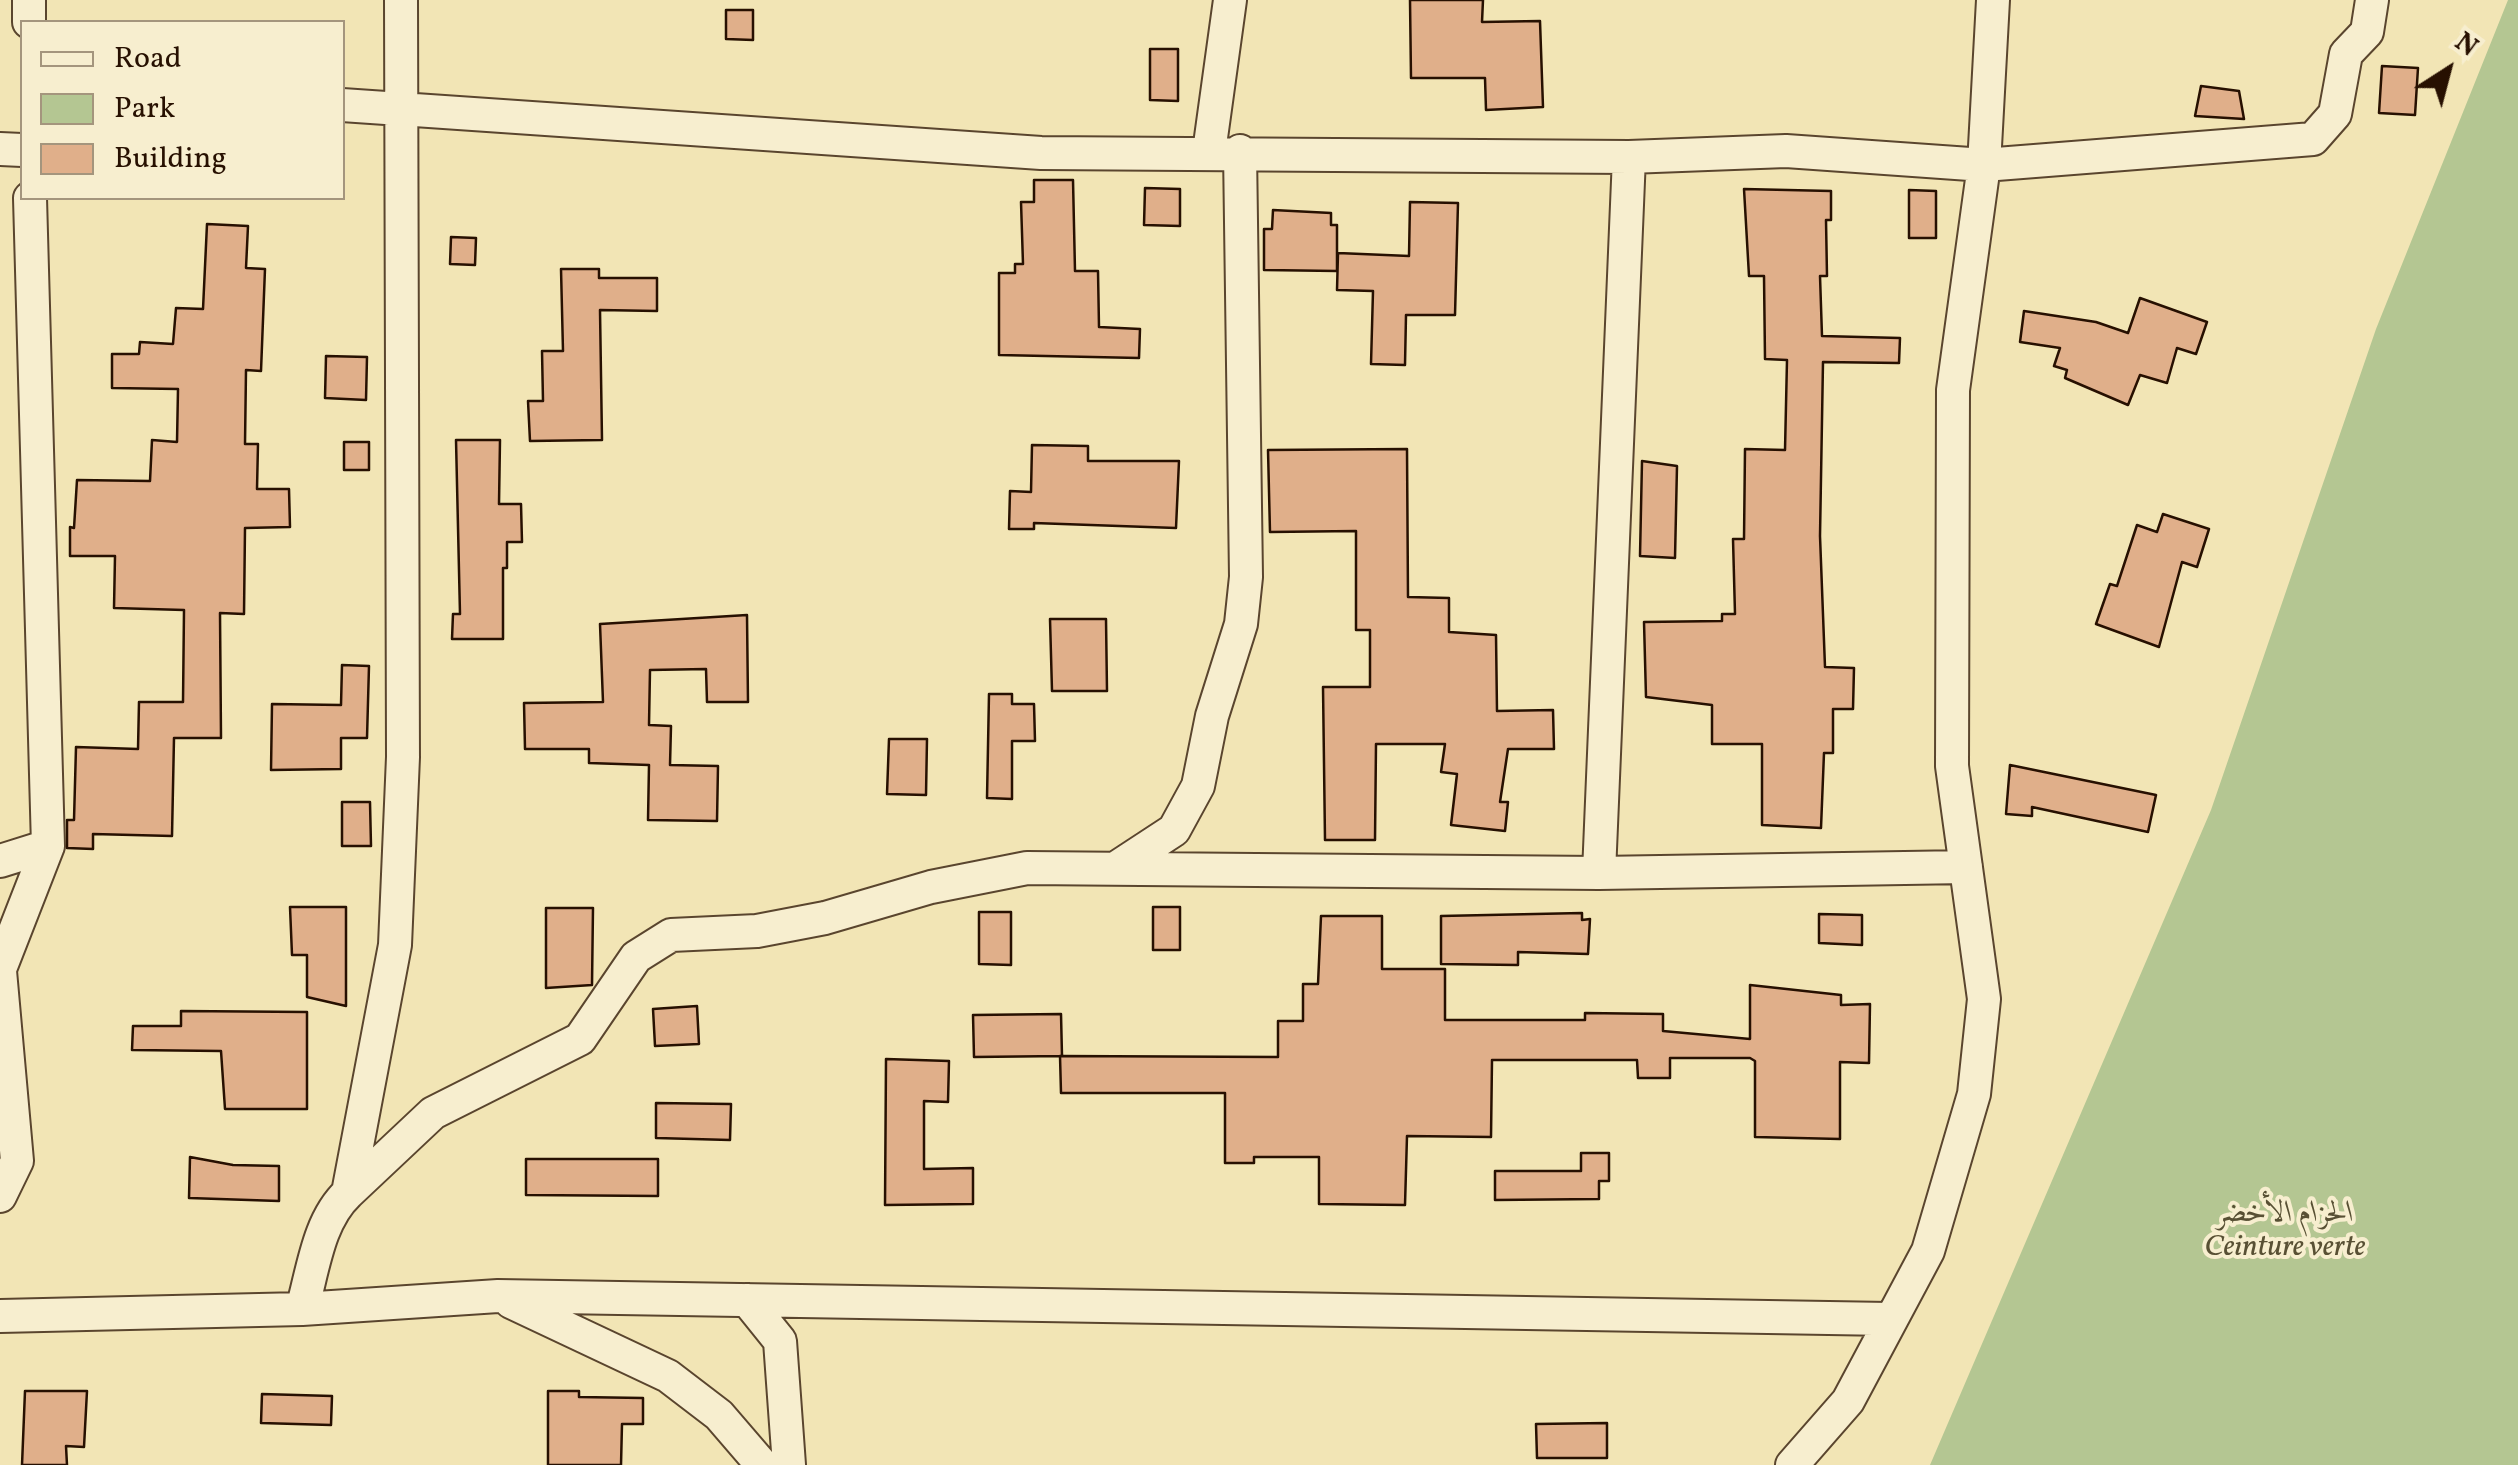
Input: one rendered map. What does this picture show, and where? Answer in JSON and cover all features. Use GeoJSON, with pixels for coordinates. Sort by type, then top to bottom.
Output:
{"type":"FeatureCollection","features":[{"type":"Feature","properties":{"kind":"street"},"geometry":{"type":"LineString","coordinates":[[348,1193],[395,945],[403,757],[401,0]]}},
{"type":"Feature","properties":{"kind":"street"},"geometry":{"type":"LineString","coordinates":[[1115,869],[1174,830],[1198,786],[1212,716],[1241,624],[1246,577],[1225,152],[1230,0]]}},
{"type":"Feature","properties":{"kind":"street"},"geometry":{"type":"LineString","coordinates":[[1792,1465],[1848,1401],[1928,1251],[1974,1094],[1984,998],[1952,766],[1953,390],[1984,165],[1993,0]]}},
{"type":"Feature","properties":{"kind":"street"},"geometry":{"type":"LineString","coordinates":[[345,105],[1041,153],[1629,157],[1786,151],[1984,165],[2313,139],[2335,114],[2346,54],[2367,32],[2372,0]]}},
{"type":"Feature","properties":{"kind":"street"},"geometry":{"type":"LineString","coordinates":[[1598,872],[1629,157]]}},
{"type":"Feature","properties":{"kind":"street"},"geometry":{"type":"LineString","coordinates":[[0,1196],[17,1161],[0,970],[48,846],[30,200]]}},
{"type":"Feature","properties":{"kind":"street"},"geometry":{"type":"LineString","coordinates":[[0,861],[48,846]]}},
{"type":"Feature","properties":{"kind":"street"},"geometry":{"type":"LineString","coordinates":[[302,1309],[335,1205],[433,1113],[580,1039],[636,956],[671,936],[757,931],[825,918],[932,887],[1026,868],[1598,872],[1966,868]]}},
{"type":"Feature","properties":{"kind":"street"},"geometry":{"type":"LineString","coordinates":[[0,1316],[302,1309],[498,1296],[1889,1319]]}},
{"type":"Feature","properties":{"kind":"street"},"geometry":{"type":"LineString","coordinates":[[498,1296],[668,1376],[719,1414],[762,1465]]}},
{"type":"Feature","properties":{"kind":"street"},"geometry":{"type":"LineString","coordinates":[[746,1300],[780,1342],[789,1465]]}},
{"type":"Feature","properties":{"kind":"green space","name":"الحزام الأخضر Ceinture verte"},"geometry":{"type":"Polygon","coordinates":[[[2508,0],[2518,0],[2518,1465],[1930,1465],[2211,810],[2376,329],[2508,0]]]}},
{"type":"Feature","properties":{"kind":"building"},"geometry":{"type":"Polygon","coordinates":[[[1410,0],[1483,0],[1482,22],[1540,21],[1543,107],[1486,110],[1485,78],[1411,78],[1410,0]]]}},
{"type":"Feature","properties":{"kind":"building"},"geometry":{"type":"Polygon","coordinates":[[[726,10],[753,10],[753,40],[726,39],[726,10]]]}},
{"type":"Feature","properties":{"kind":"building"},"geometry":{"type":"Polygon","coordinates":[[[1150,49],[1178,49],[1178,101],[1150,100],[1150,49]]]}},
{"type":"Feature","properties":{"kind":"building"},"geometry":{"type":"Polygon","coordinates":[[[2382,66],[2418,68],[2415,115],[2379,113],[2382,66]]]}},
{"type":"Feature","properties":{"kind":"building"},"geometry":{"type":"Polygon","coordinates":[[[2201,86],[2239,91],[2244,119],[2195,116],[2201,86]]]}},
{"type":"Feature","properties":{"kind":"building"},"geometry":{"type":"Polygon","coordinates":[[[1034,180],[1073,180],[1075,271],[1098,271],[1099,327],[1140,329],[1139,358],[999,355],[999,273],[1015,273],[1015,264],[1023,264],[1021,202],[1034,202],[1034,180]]]}},
{"type":"Feature","properties":{"kind":"building"},"geometry":{"type":"Polygon","coordinates":[[[1145,188],[1180,189],[1180,226],[1144,225],[1145,188]]]}},
{"type":"Feature","properties":{"kind":"building"},"geometry":{"type":"Polygon","coordinates":[[[1744,189],[1831,191],[1831,220],[1826,220],[1827,276],[1820,276],[1822,336],[1900,338],[1899,363],[1823,362],[1820,536],[1825,667],[1854,668],[1853,709],[1833,709],[1833,753],[1824,753],[1821,828],[1762,825],[1762,744],[1712,744],[1712,705],[1646,697],[1644,622],[1722,621],[1722,614],[1735,614],[1733,539],[1744,539],[1745,449],[1785,450],[1787,360],[1765,359],[1764,276],[1749,276],[1744,189]]]}},
{"type":"Feature","properties":{"kind":"building"},"geometry":{"type":"Polygon","coordinates":[[[1909,190],[1936,191],[1936,238],[1909,238],[1909,190]]]}},
{"type":"Feature","properties":{"kind":"building"},"geometry":{"type":"Polygon","coordinates":[[[1410,202],[1458,203],[1455,315],[1406,315],[1405,365],[1371,364],[1373,291],[1337,290],[1338,253],[1409,256],[1410,202]]]}},
{"type":"Feature","properties":{"kind":"building"},"geometry":{"type":"Polygon","coordinates":[[[1273,210],[1331,213],[1331,225],[1337,225],[1337,271],[1264,270],[1264,229],[1272,229],[1273,210]]]}},
{"type":"Feature","properties":{"kind":"building"},"geometry":{"type":"Polygon","coordinates":[[[207,224],[248,226],[246,268],[265,269],[261,371],[246,370],[245,444],[258,444],[257,489],[289,489],[290,527],[245,528],[244,614],[220,613],[221,738],[174,738],[172,836],[93,834],[93,849],[67,848],[67,820],[74,820],[76,747],[138,749],[139,702],[183,702],[184,610],[114,608],[115,556],[70,556],[70,527],[74,528],[77,480],[150,481],[152,440],[177,442],[178,389],[112,388],[112,354],[139,354],[140,342],[173,344],[176,308],[203,309],[207,224]]]}},
{"type":"Feature","properties":{"kind":"building"},"geometry":{"type":"Polygon","coordinates":[[[451,237],[476,238],[475,265],[450,264],[451,237]]]}},
{"type":"Feature","properties":{"kind":"building"},"geometry":{"type":"Polygon","coordinates":[[[561,269],[599,269],[599,278],[657,278],[657,311],[600,310],[602,440],[530,441],[528,401],[543,401],[542,351],[563,351],[561,269]]]}},
{"type":"Feature","properties":{"kind":"building"},"geometry":{"type":"Polygon","coordinates":[[[2140,298],[2207,322],[2196,354],[2177,348],[2167,383],[2140,375],[2128,405],[2065,378],[2067,370],[2054,366],[2060,348],[2020,342],[2024,311],[2096,322],[2128,333],[2140,298]]]}},
{"type":"Feature","properties":{"kind":"building"},"geometry":{"type":"Polygon","coordinates":[[[326,356],[367,357],[366,400],[325,398],[326,356]]]}},
{"type":"Feature","properties":{"kind":"building"},"geometry":{"type":"Polygon","coordinates":[[[456,440],[500,440],[499,504],[521,504],[522,542],[507,542],[507,568],[503,568],[503,639],[452,639],[453,614],[460,614],[456,440]]]}},
{"type":"Feature","properties":{"kind":"building"},"geometry":{"type":"Polygon","coordinates":[[[344,442],[369,442],[369,470],[344,470],[344,442]]]}},
{"type":"Feature","properties":{"kind":"building"},"geometry":{"type":"Polygon","coordinates":[[[1032,445],[1088,446],[1088,461],[1179,461],[1176,528],[1034,523],[1034,529],[1009,529],[1010,491],[1031,492],[1032,445]]]}},
{"type":"Feature","properties":{"kind":"building"},"geometry":{"type":"Polygon","coordinates":[[[1407,449],[1408,597],[1449,598],[1449,632],[1496,635],[1497,711],[1553,710],[1554,749],[1508,749],[1500,802],[1508,802],[1505,831],[1451,825],[1457,774],[1441,772],[1445,744],[1376,744],[1375,840],[1325,840],[1323,687],[1370,687],[1370,630],[1356,630],[1356,531],[1270,532],[1268,450],[1407,449]]]}},
{"type":"Feature","properties":{"kind":"building"},"geometry":{"type":"Polygon","coordinates":[[[1642,461],[1677,466],[1675,558],[1640,556],[1642,461]]]}},
{"type":"Feature","properties":{"kind":"building"},"geometry":{"type":"Polygon","coordinates":[[[2163,514],[2209,529],[2197,567],[2182,562],[2159,647],[2096,624],[2110,584],[2117,586],[2137,525],[2157,532],[2163,514]]]}},
{"type":"Feature","properties":{"kind":"building"},"geometry":{"type":"Polygon","coordinates":[[[747,615],[748,702],[707,702],[706,669],[650,670],[649,725],[671,726],[670,765],[718,766],[717,821],[648,820],[649,765],[589,763],[589,749],[525,749],[524,703],[603,702],[600,624],[747,615]]]}},
{"type":"Feature","properties":{"kind":"building"},"geometry":{"type":"Polygon","coordinates":[[[1050,619],[1106,619],[1107,691],[1052,691],[1050,619]]]}},
{"type":"Feature","properties":{"kind":"building"},"geometry":{"type":"Polygon","coordinates":[[[342,665],[369,666],[367,738],[341,738],[341,769],[271,770],[272,704],[341,705],[342,665]]]}},
{"type":"Feature","properties":{"kind":"building"},"geometry":{"type":"Polygon","coordinates":[[[989,694],[1012,694],[1012,704],[1034,704],[1035,741],[1012,741],[1012,799],[987,798],[989,694]]]}},
{"type":"Feature","properties":{"kind":"building"},"geometry":{"type":"Polygon","coordinates":[[[889,739],[927,739],[926,795],[887,794],[889,739]]]}},
{"type":"Feature","properties":{"kind":"building"},"geometry":{"type":"Polygon","coordinates":[[[2010,765],[2156,795],[2148,832],[2032,807],[2032,816],[2006,814],[2010,765]]]}},
{"type":"Feature","properties":{"kind":"building"},"geometry":{"type":"Polygon","coordinates":[[[342,802],[370,802],[371,846],[342,846],[342,802]]]}},
{"type":"Feature","properties":{"kind":"building"},"geometry":{"type":"Polygon","coordinates":[[[290,907],[346,907],[346,1006],[307,997],[307,955],[292,955],[290,907]]]}},
{"type":"Feature","properties":{"kind":"building"},"geometry":{"type":"Polygon","coordinates":[[[1153,907],[1180,907],[1180,950],[1153,950],[1153,907]]]}},
{"type":"Feature","properties":{"kind":"building"},"geometry":{"type":"Polygon","coordinates":[[[546,908],[593,908],[592,985],[546,988],[546,908]]]}},
{"type":"Feature","properties":{"kind":"building"},"geometry":{"type":"Polygon","coordinates":[[[979,912],[1011,912],[1011,965],[979,964],[979,912]]]}},
{"type":"Feature","properties":{"kind":"building"},"geometry":{"type":"Polygon","coordinates":[[[1582,913],[1582,920],[1590,919],[1588,954],[1518,952],[1518,965],[1441,964],[1441,916],[1582,913]]]}},
{"type":"Feature","properties":{"kind":"building"},"geometry":{"type":"Polygon","coordinates":[[[1819,914],[1862,915],[1862,945],[1819,943],[1819,914]]]}},
{"type":"Feature","properties":{"kind":"building"},"geometry":{"type":"Polygon","coordinates":[[[1321,916],[1382,916],[1382,969],[1445,969],[1445,1020],[1585,1020],[1585,1013],[1663,1014],[1663,1031],[1750,1039],[1750,985],[1841,995],[1841,1005],[1870,1004],[1869,1063],[1840,1062],[1840,1139],[1755,1137],[1755,1061],[1750,1058],[1670,1058],[1670,1078],[1638,1078],[1637,1060],[1492,1060],[1491,1137],[1407,1136],[1405,1205],[1319,1204],[1319,1157],[1254,1157],[1254,1163],[1225,1163],[1225,1093],[1061,1093],[1060,1056],[1278,1057],[1278,1021],[1303,1021],[1303,984],[1318,984],[1321,916]]]}},
{"type":"Feature","properties":{"kind":"building"},"geometry":{"type":"Polygon","coordinates":[[[697,1006],[699,1044],[655,1046],[653,1009],[697,1006]]]}},
{"type":"Feature","properties":{"kind":"building"},"geometry":{"type":"Polygon","coordinates":[[[181,1011],[307,1012],[307,1109],[225,1109],[221,1051],[132,1050],[133,1026],[181,1026],[181,1011]]]}},
{"type":"Feature","properties":{"kind":"building"},"geometry":{"type":"Polygon","coordinates":[[[1061,1014],[1062,1056],[974,1057],[973,1015],[1061,1014]]]}},
{"type":"Feature","properties":{"kind":"building"},"geometry":{"type":"Polygon","coordinates":[[[886,1059],[949,1061],[948,1102],[924,1101],[924,1169],[973,1168],[973,1204],[885,1205],[886,1059]]]}},
{"type":"Feature","properties":{"kind":"building"},"geometry":{"type":"Polygon","coordinates":[[[656,1103],[731,1104],[730,1140],[656,1138],[656,1103]]]}},
{"type":"Feature","properties":{"kind":"building"},"geometry":{"type":"Polygon","coordinates":[[[1581,1153],[1609,1153],[1609,1181],[1599,1181],[1599,1199],[1495,1200],[1495,1171],[1581,1171],[1581,1153]]]}},
{"type":"Feature","properties":{"kind":"building"},"geometry":{"type":"Polygon","coordinates":[[[190,1157],[233,1165],[279,1166],[279,1201],[189,1198],[190,1157]]]}},
{"type":"Feature","properties":{"kind":"building"},"geometry":{"type":"Polygon","coordinates":[[[526,1159],[658,1159],[658,1196],[526,1195],[526,1159]]]}},
{"type":"Feature","properties":{"kind":"building"},"geometry":{"type":"Polygon","coordinates":[[[25,1391],[87,1391],[84,1447],[66,1446],[67,1465],[22,1465],[25,1391]]]}},
{"type":"Feature","properties":{"kind":"building"},"geometry":{"type":"Polygon","coordinates":[[[548,1391],[579,1391],[579,1397],[643,1398],[643,1424],[622,1424],[621,1465],[548,1465],[548,1391]]]}},
{"type":"Feature","properties":{"kind":"building"},"geometry":{"type":"Polygon","coordinates":[[[262,1394],[332,1396],[331,1425],[261,1423],[262,1394]]]}},
{"type":"Feature","properties":{"kind":"building"},"geometry":{"type":"Polygon","coordinates":[[[1607,1423],[1607,1458],[1537,1458],[1536,1424],[1607,1423]]]}}]}
